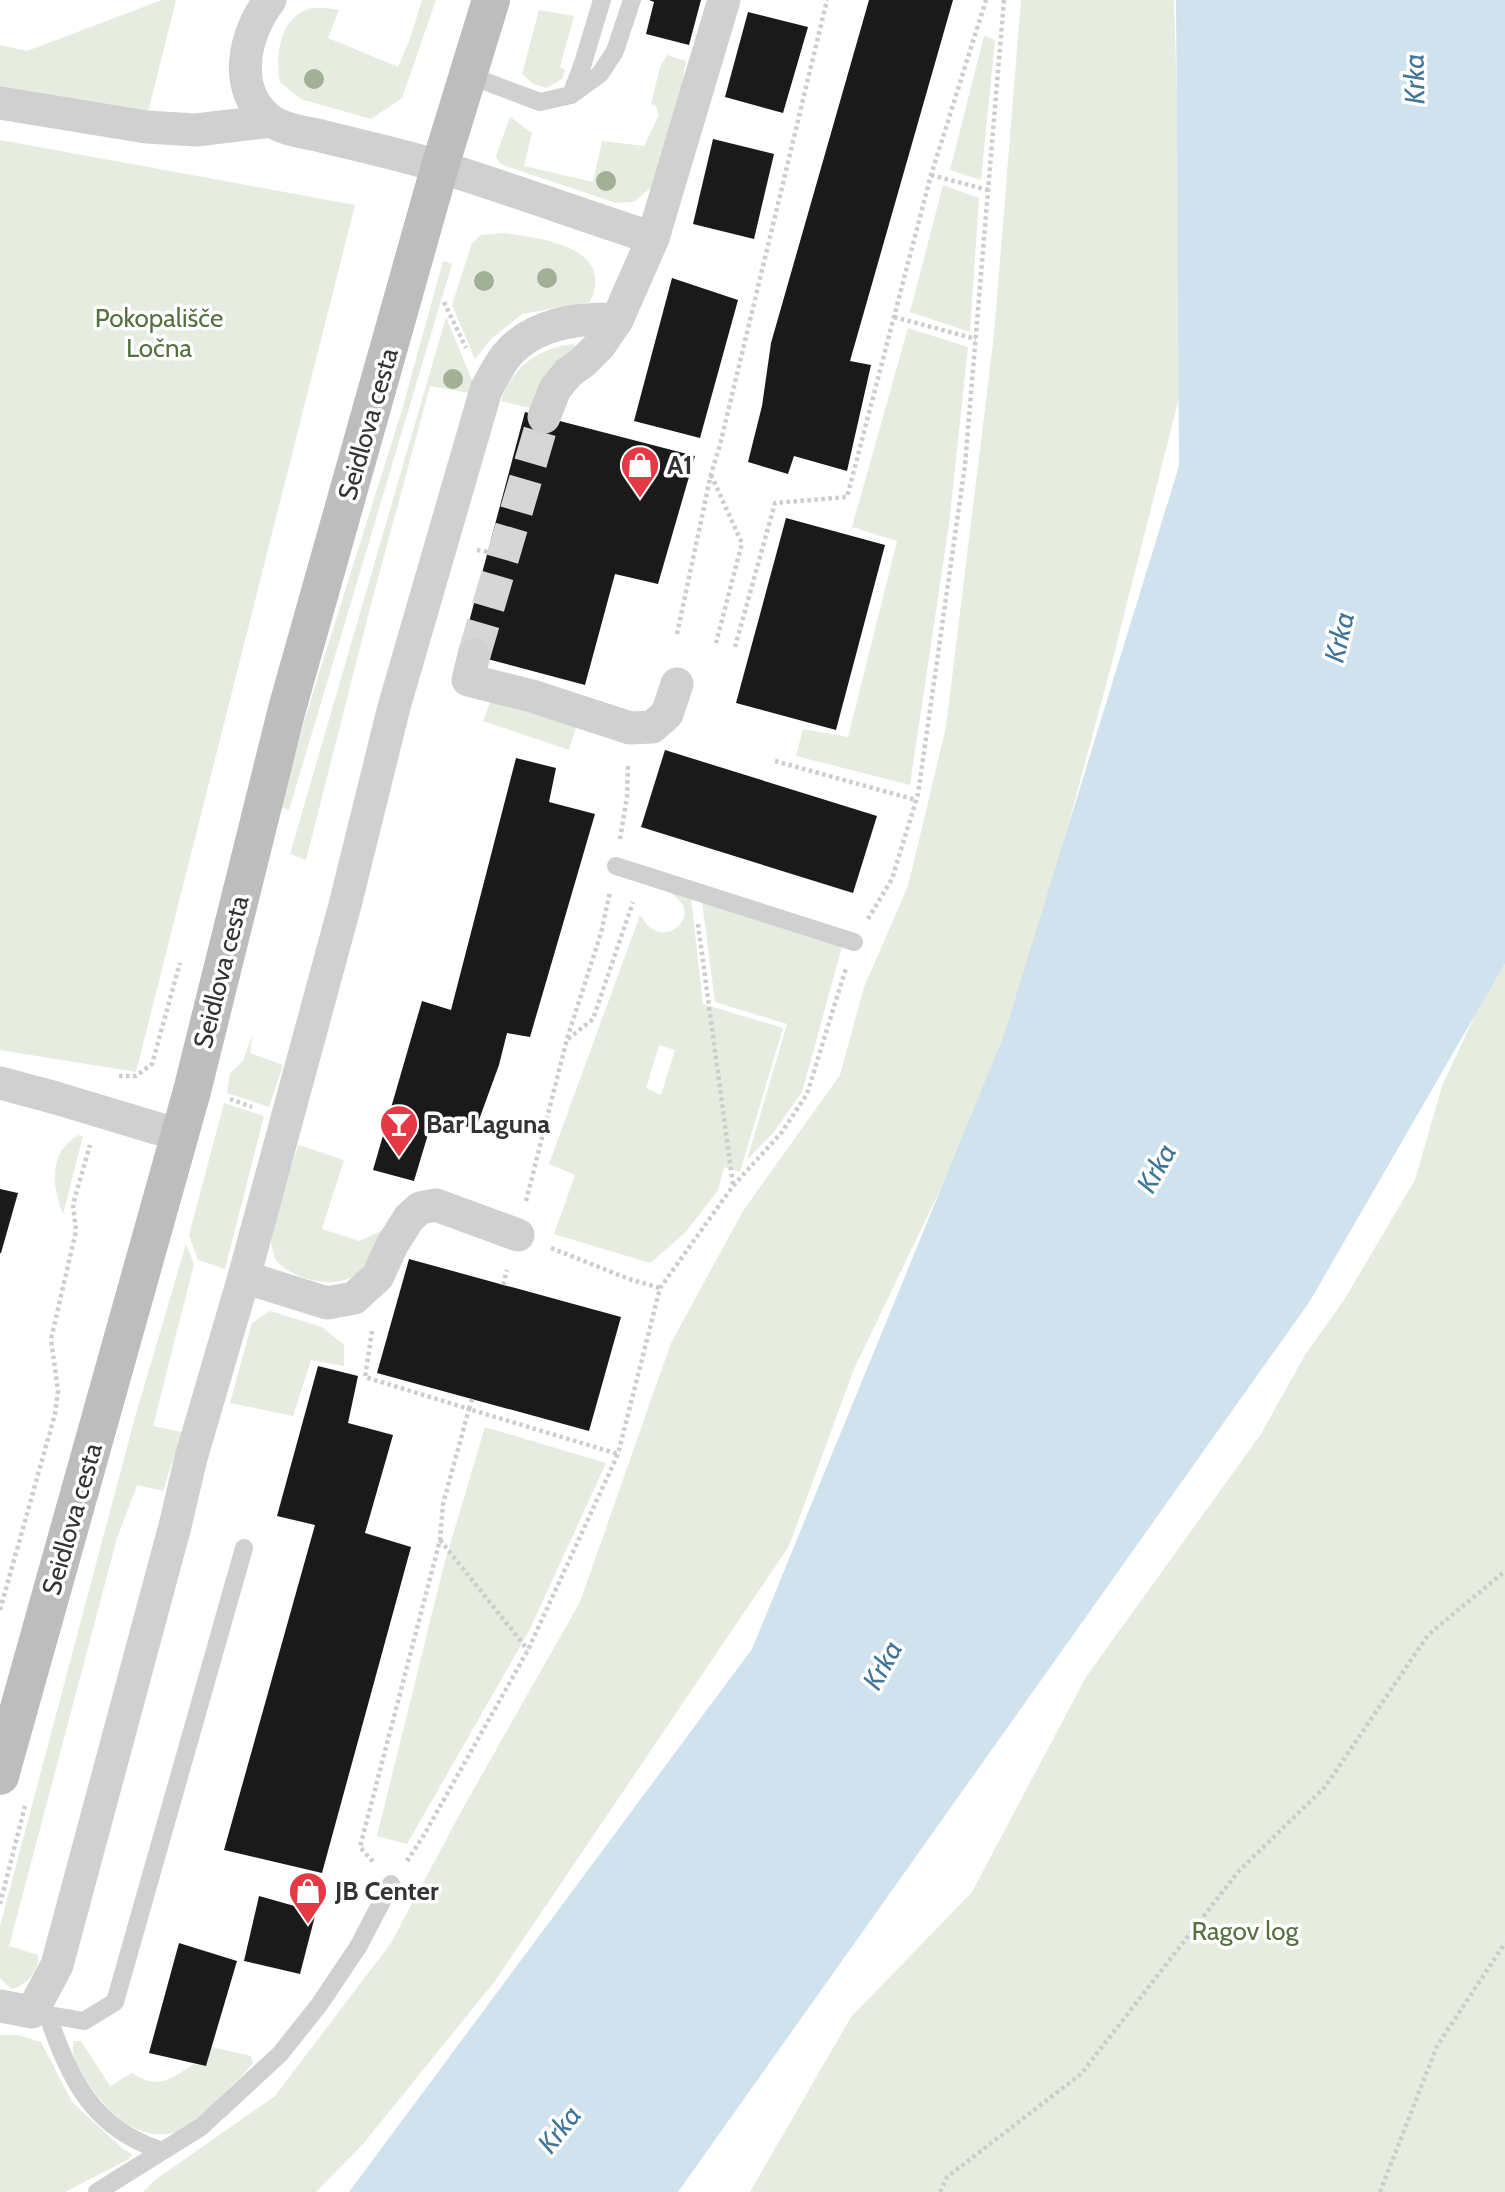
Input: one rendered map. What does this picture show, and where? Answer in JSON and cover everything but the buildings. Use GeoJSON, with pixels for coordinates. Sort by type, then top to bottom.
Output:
{"type":"FeatureCollection","features":[{"type":"Feature","properties":{"kind":"street"},"geometry":{"type":"LineString","coordinates":[[270,0],[260,12],[250,34],[246,57],[251,98],[271,121]]}},
{"type":"Feature","properties":{"kind":"street","name":"Seidlova cesta"},"geometry":{"type":"LineString","coordinates":[[0,1776],[192,1091],[287,709],[440,166],[491,0]]}},
{"type":"Feature","properties":{"kind":"street"},"geometry":{"type":"LineString","coordinates":[[544,417],[555,389],[568,373],[600,345],[617,320],[653,238],[724,0]]}},
{"type":"Feature","properties":{"kind":"street"},"geometry":{"type":"LineString","coordinates":[[0,103],[146,127],[196,130],[271,121],[295,130],[440,166],[653,238]]}},
{"type":"Feature","properties":{"kind":"street"},"geometry":{"type":"LineString","coordinates":[[27,2011],[57,1965],[191,1458],[244,1277],[345,905],[394,707],[486,390],[506,356],[528,337],[547,328],[591,318],[617,320]]}},
{"type":"Feature","properties":{"kind":"street"},"geometry":{"type":"LineString","coordinates":[[474,655],[468,680],[532,696],[630,728],[652,727],[667,714],[677,684]]}},
{"type":"Feature","properties":{"kind":"street"},"geometry":{"type":"LineString","coordinates":[[0,1083],[179,1135]]}},
{"type":"Feature","properties":{"kind":"street"},"geometry":{"type":"LineString","coordinates":[[244,1277],[327,1303],[354,1298],[378,1276],[392,1245],[409,1218],[420,1208],[436,1205],[517,1235]]}},
{"type":"Feature","properties":{"kind":"lane"},"geometry":{"type":"LineString","coordinates":[[571,94],[602,0]]}},
{"type":"Feature","properties":{"kind":"lane"},"geometry":{"type":"LineString","coordinates":[[468,75],[540,102],[571,94],[600,74],[615,51],[632,0]]}},
{"type":"Feature","properties":{"kind":"lane"},"geometry":{"type":"LineString","coordinates":[[616,866],[855,942]]}},
{"type":"Feature","properties":{"kind":"lane"},"geometry":{"type":"LineString","coordinates":[[27,2011],[84,2021],[115,2002],[244,1548]]}},
{"type":"Feature","properties":{"kind":"lane"},"geometry":{"type":"LineString","coordinates":[[97,2192],[160,2150],[201,2127],[280,2054],[358,1947],[391,1884]]}},
{"type":"Feature","properties":{"kind":"lane"},"geometry":{"type":"LineString","coordinates":[[27,2011],[98,2115],[127,2137],[160,2150]]}},
{"type":"Feature","properties":{"kind":"path"},"geometry":{"type":"LineString","coordinates":[[677,634],[711,474],[723,434],[827,0]]}},
{"type":"Feature","properties":{"kind":"path"},"geometry":{"type":"LineString","coordinates":[[736,647],[775,503],[847,497],[931,175],[986,0]]}},
{"type":"Feature","properties":{"kind":"path"},"geometry":{"type":"LineString","coordinates":[[472,1399],[443,1504],[440,1540],[360,1847],[391,1884],[424,1835],[528,1650],[618,1454],[660,1288],[733,1186],[782,1132],[807,1094],[855,942],[892,879],[916,800],[965,464],[1004,0]]}},
{"type":"Feature","properties":{"kind":"path"},"geometry":{"type":"LineString","coordinates":[[931,175],[988,190]]}},
{"type":"Feature","properties":{"kind":"path"},"geometry":{"type":"LineString","coordinates":[[894,317],[976,339]]}},
{"type":"Feature","properties":{"kind":"path"},"geometry":{"type":"LineString","coordinates":[[711,474],[742,543],[716,643]]}},
{"type":"Feature","properties":{"kind":"path"},"geometry":{"type":"LineString","coordinates":[[630,728],[626,797],[616,866],[601,933],[567,1039],[517,1235],[629,1279],[660,1288]]}},
{"type":"Feature","properties":{"kind":"path"},"geometry":{"type":"LineString","coordinates":[[775,761],[916,800]]}},
{"type":"Feature","properties":{"kind":"path"},"geometry":{"type":"LineString","coordinates":[[567,1039],[593,1019],[640,874]]}},
{"type":"Feature","properties":{"kind":"path"},"geometry":{"type":"LineString","coordinates":[[694,891],[733,1186]]}},
{"type":"Feature","properties":{"kind":"path"},"geometry":{"type":"LineString","coordinates":[[111,1076],[136,1076],[152,1064]]}},
{"type":"Feature","properties":{"kind":"path"},"geometry":{"type":"LineString","coordinates":[[0,1609],[55,1414],[58,1391],[51,1339],[76,1231],[73,1204],[94,1134]]}},
{"type":"Feature","properties":{"kind":"path"},"geometry":{"type":"LineString","coordinates":[[327,1303],[373,1325],[365,1377],[618,1454]]}},
{"type":"Feature","properties":{"kind":"path"},"geometry":{"type":"LineString","coordinates":[[440,1540],[528,1650]]}},
{"type":"Feature","properties":{"kind":"path"},"geometry":{"type":"LineString","coordinates":[[940,2192],[947,2177],[1081,2074],[1238,1872],[1325,1787],[1428,1634],[1505,1571]]}},
{"type":"Feature","properties":{"kind":"path"},"geometry":{"type":"LineString","coordinates":[[1380,2192],[1437,2046],[1505,1944]]}},
{"type":"Feature","properties":{"kind":"green space"},"geometry":{"type":"Polygon","coordinates":[[[162,0],[176,0],[148,112],[0,89],[0,45],[27,51],[162,0]]]}},
{"type":"Feature","properties":{"kind":"green space"},"geometry":{"type":"Polygon","coordinates":[[[422,0],[436,0],[402,98],[371,119],[301,99],[280,82],[278,62],[281,41],[284,31],[297,15],[314,8],[339,10],[328,38],[398,67],[422,0]]]}},
{"type":"Feature","properties":{"kind":"green space"},"geometry":{"type":"Polygon","coordinates":[[[1021,0],[1174,0],[1185,374],[1109,674],[1018,1012],[979,1109],[854,1369],[789,1546],[495,1981],[363,2144],[316,2192],[143,2192],[155,2180],[275,2096],[391,1943],[463,1808],[580,1602],[671,1343],[743,1211],[840,1075],[864,987],[908,886],[946,727],[994,335],[1021,0]]]}},
{"type":"Feature","properties":{"kind":"green space"},"geometry":{"type":"Polygon","coordinates":[[[539,10],[574,16],[560,67],[565,70],[562,79],[546,88],[533,84],[522,74],[539,10]]]}},
{"type":"Feature","properties":{"kind":"green space"},"geometry":{"type":"Polygon","coordinates":[[[984,36],[995,40],[981,180],[950,170],[984,36]]]}},
{"type":"Feature","properties":{"kind":"green space"},"geometry":{"type":"Polygon","coordinates":[[[667,55],[686,61],[683,78],[690,83],[660,180],[634,202],[616,203],[500,164],[496,156],[510,117],[532,133],[524,166],[593,182],[602,141],[644,146],[659,115],[656,106],[651,104],[660,67],[667,55]]]}},
{"type":"Feature","properties":{"kind":"green space","name":"Pokopališče Ločna"},"geometry":{"type":"Polygon","coordinates":[[[0,140],[355,205],[136,1072],[0,1050],[0,140]]]}},
{"type":"Feature","properties":{"kind":"green space"},"geometry":{"type":"Polygon","coordinates":[[[943,185],[979,198],[970,332],[910,312],[943,185]]]}},
{"type":"Feature","properties":{"kind":"green space"},"geometry":{"type":"Polygon","coordinates":[[[503,233],[554,242],[570,248],[584,257],[593,268],[595,283],[590,302],[522,314],[491,339],[475,359],[452,305],[472,243],[481,235],[503,233]]]}},
{"type":"Feature","properties":{"kind":"green space"},"geometry":{"type":"Polygon","coordinates":[[[443,261],[452,264],[289,810],[281,807],[306,715],[402,410],[443,261]]]}},
{"type":"Feature","properties":{"kind":"green space"},"geometry":{"type":"Polygon","coordinates":[[[446,317],[472,380],[469,393],[430,386],[306,860],[290,854],[446,317]]]}},
{"type":"Feature","properties":{"kind":"green space"},"geometry":{"type":"Polygon","coordinates":[[[908,328],[968,347],[949,524],[910,785],[796,756],[803,729],[848,737],[897,541],[852,527],[908,328]]]}},
{"type":"Feature","properties":{"kind":"green space"},"geometry":{"type":"Polygon","coordinates":[[[573,344],[576,347],[530,408],[501,401],[512,379],[528,362],[548,350],[573,344]]]}},
{"type":"Feature","properties":{"kind":"green space"},"geometry":{"type":"Polygon","coordinates":[[[492,697],[577,724],[569,750],[483,721],[492,697]]]}},
{"type":"Feature","properties":{"kind":"green space"},"geometry":{"type":"Polygon","coordinates":[[[669,892],[691,897],[703,1004],[783,1028],[740,1172],[724,1167],[718,1190],[685,1233],[650,1263],[554,1234],[575,1175],[549,1164],[640,915],[656,931],[672,931],[681,924],[685,914],[683,905],[669,892]],[[659,1045],[646,1088],[661,1095],[675,1050],[659,1045]]]}},
{"type":"Feature","properties":{"kind":"green space"},"geometry":{"type":"Polygon","coordinates":[[[702,901],[843,943],[802,1092],[774,1132],[747,1160],[787,1024],[715,1002],[702,901]]]}},
{"type":"Feature","properties":{"kind":"green space","name":"Ragov log"},"geometry":{"type":"Polygon","coordinates":[[[1505,950],[1505,2192],[750,2192],[851,2017],[972,1892],[1086,1677],[1261,1434],[1305,1355],[1344,1300],[1415,1180],[1442,1086],[1505,950]]]}},
{"type":"Feature","properties":{"kind":"green space"},"geometry":{"type":"Polygon","coordinates":[[[252,1036],[250,1053],[283,1065],[269,1107],[227,1093],[230,1073],[243,1061],[252,1036]]]}},
{"type":"Feature","properties":{"kind":"green space"},"geometry":{"type":"Polygon","coordinates":[[[224,1103],[264,1116],[225,1269],[198,1260],[189,1235],[224,1103]]]}},
{"type":"Feature","properties":{"kind":"green space"},"geometry":{"type":"Polygon","coordinates":[[[79,1135],[83,1136],[63,1214],[56,1193],[57,1160],[69,1142],[79,1135]]]}},
{"type":"Feature","properties":{"kind":"green space"},"geometry":{"type":"Polygon","coordinates":[[[298,1145],[344,1160],[322,1229],[359,1241],[383,1230],[364,1266],[346,1279],[336,1282],[313,1280],[291,1272],[276,1260],[271,1237],[298,1145]]]}},
{"type":"Feature","properties":{"kind":"green space"},"geometry":{"type":"Polygon","coordinates":[[[186,1244],[194,1264],[153,1426],[182,1432],[163,1491],[137,1485],[117,1538],[9,1946],[38,1955],[37,1966],[27,1981],[11,1989],[0,1978],[0,1926],[134,1421],[186,1244]]]}},
{"type":"Feature","properties":{"kind":"green space"},"geometry":{"type":"Polygon","coordinates":[[[270,1311],[322,1327],[344,1345],[344,1366],[311,1360],[293,1416],[230,1403],[252,1323],[270,1311]]]}},
{"type":"Feature","properties":{"kind":"green space"},"geometry":{"type":"Polygon","coordinates":[[[485,1427],[606,1463],[529,1631],[407,1844],[377,1836],[444,1565],[485,1427]]]}},
{"type":"Feature","properties":{"kind":"green space"},"geometry":{"type":"Polygon","coordinates":[[[0,2035],[18,2035],[41,2042],[72,2102],[123,2149],[132,2154],[129,2159],[65,2192],[0,2192],[0,2035]]]}},
{"type":"Feature","properties":{"kind":"green space"},"geometry":{"type":"Polygon","coordinates":[[[74,2041],[81,2041],[110,2086],[132,2073],[157,2082],[172,2078],[194,2064],[206,2066],[212,2047],[251,2056],[253,2063],[196,2121],[180,2131],[148,2133],[120,2119],[96,2094],[76,2062],[74,2041]]]}},
{"type":"Feature","properties":{"kind":"water","name":"Krka"},"geometry":{"type":"Polygon","coordinates":[[[1176,0],[1505,0],[1505,963],[1310,1301],[678,2192],[349,2192],[752,1649],[1004,1035],[1179,466],[1176,0]]]}},
{"type":"Feature","properties":{"kind":"tunnel"},"geometry":{"type":"LineString","coordinates":[[474,655],[544,417]]}},
{"type":"Feature","properties":{"kind":"place","name":"A1"},"geometry":{"type":"Point","coordinates":[640,499]}},
{"type":"Feature","properties":{"kind":"place","name":"Bar Laguna"},"geometry":{"type":"Point","coordinates":[399,1158]}},
{"type":"Feature","properties":{"kind":"place","name":"JB Center"},"geometry":{"type":"Point","coordinates":[308,1925]}}]}
